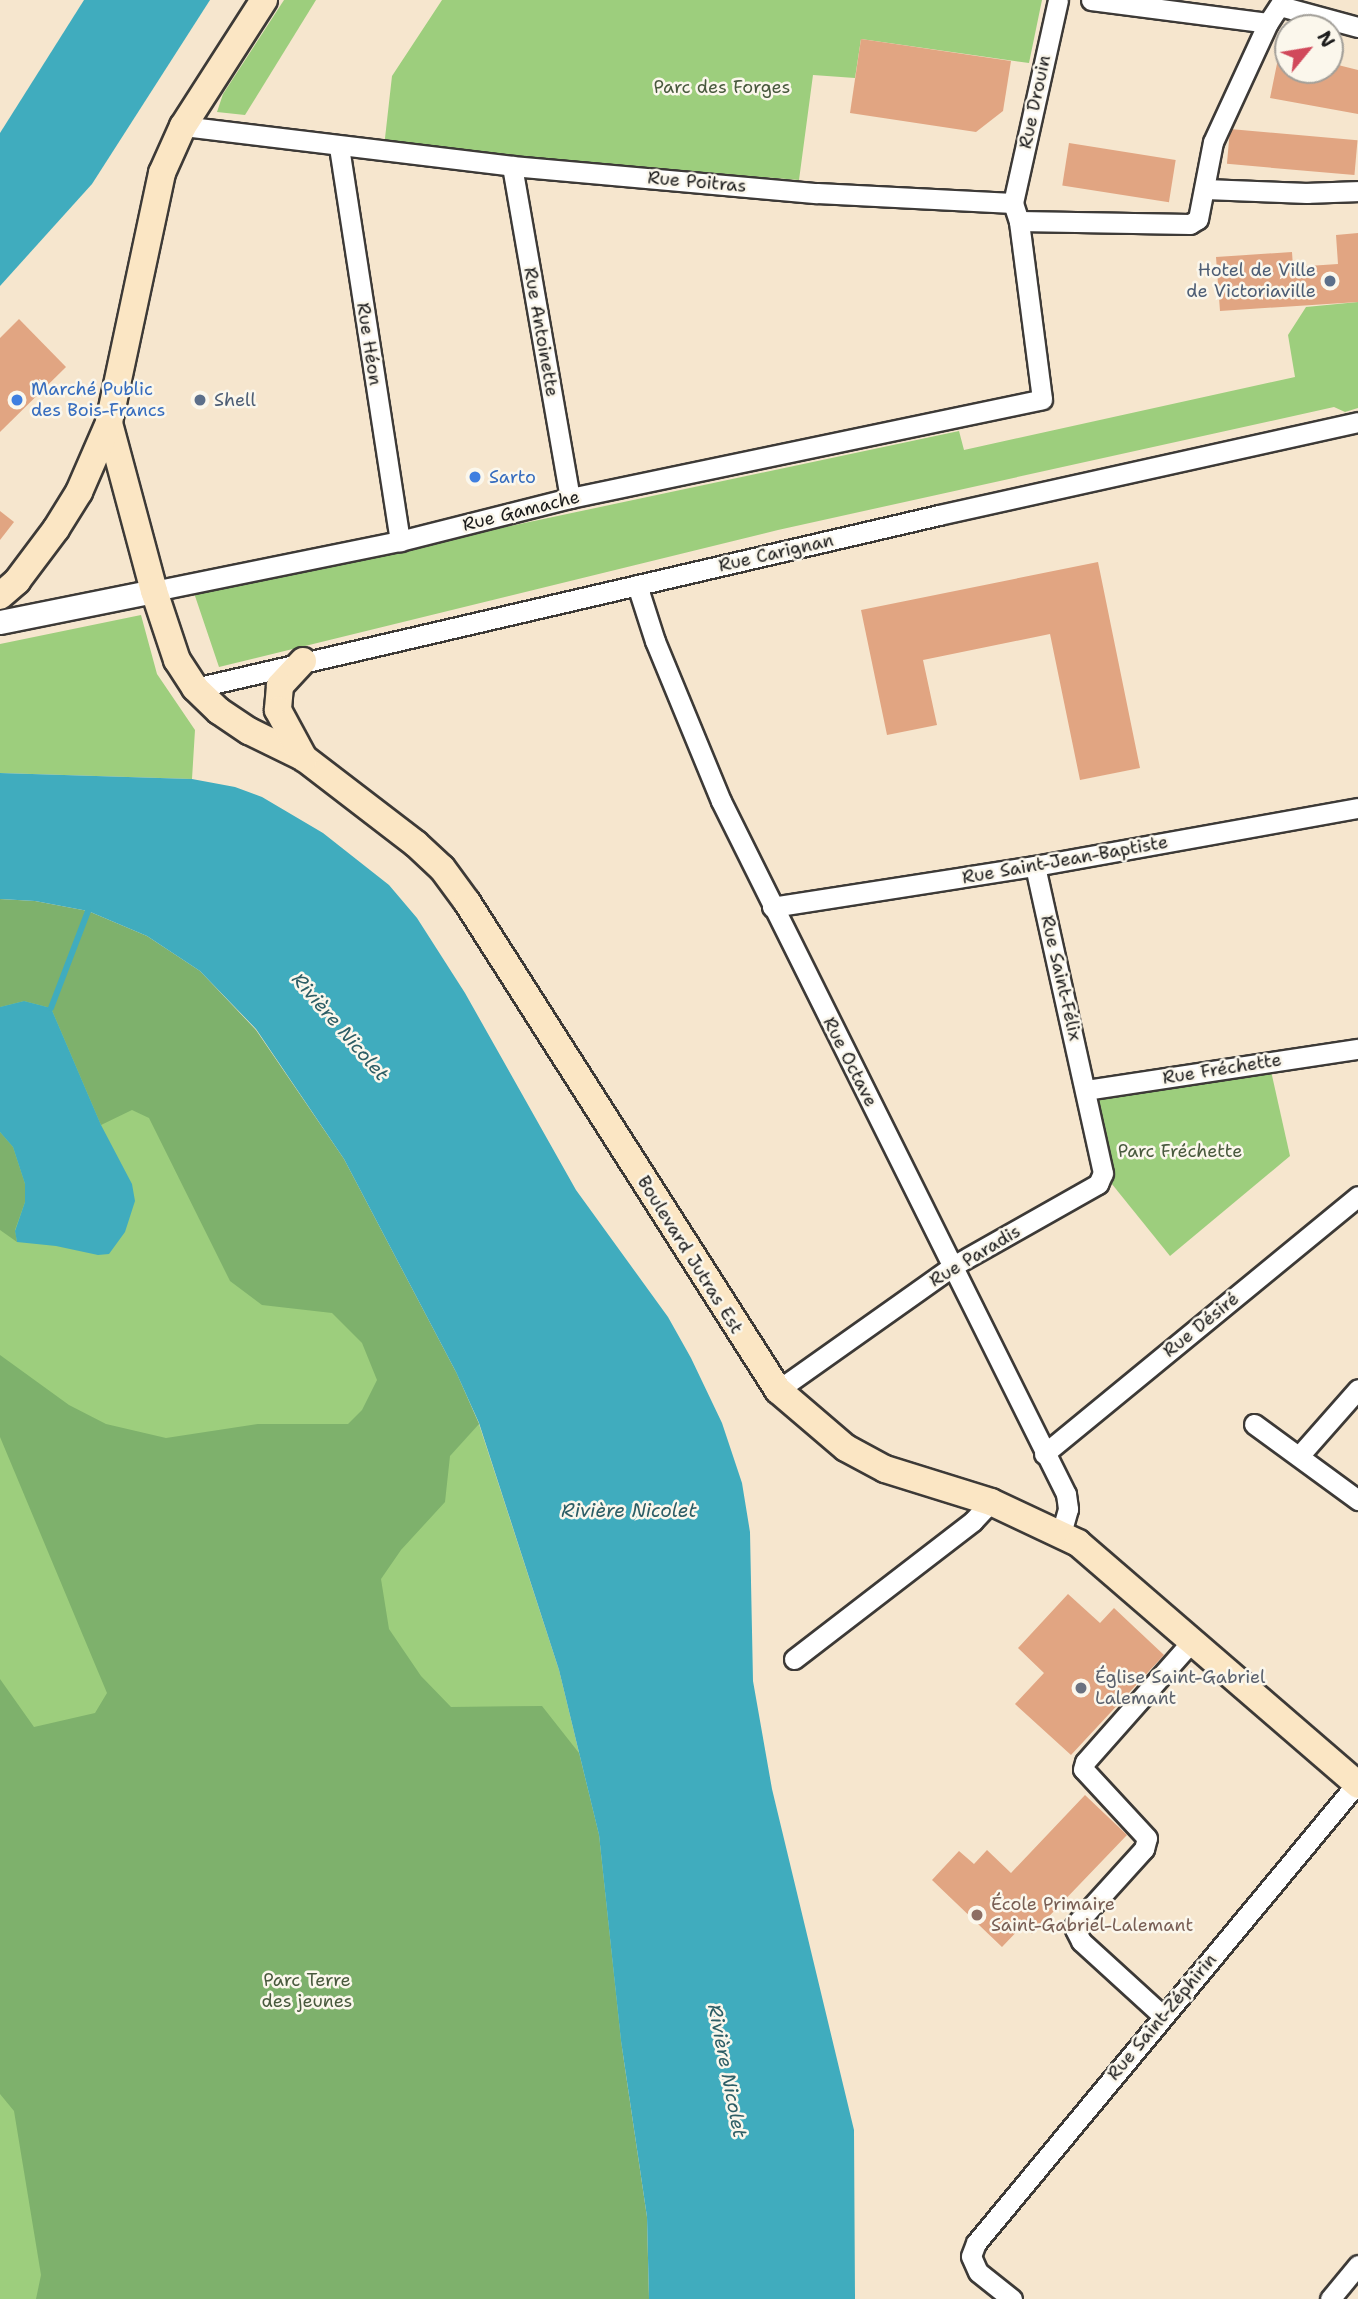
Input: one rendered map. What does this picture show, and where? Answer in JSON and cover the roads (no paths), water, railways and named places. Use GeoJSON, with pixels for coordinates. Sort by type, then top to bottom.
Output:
{"type":"FeatureCollection","features":[{"type":"Feature","properties":{"kind":"main road"},"geometry":{"type":"LineString","coordinates":[[0,596],[17,581],[56,529],[79,492],[109,423],[162,173],[183,126],[264,0]]}},
{"type":"Feature","properties":{"kind":"main road","name":"Boulevard Jutras Est"},"geometry":{"type":"LineString","coordinates":[[109,423],[154,591],[177,660],[195,688],[219,711],[249,731],[304,758],[416,844],[442,868],[467,902],[778,1390],[846,1448],[885,1469],[991,1502],[1078,1543],[1357,1784]]}},
{"type":"Feature","properties":{"kind":"main road"},"geometry":{"type":"LineString","coordinates":[[303,661],[281,686],[278,710],[304,758]]}},
{"type":"Feature","properties":{"kind":"street","name":"Rue Drouin"},"geometry":{"type":"LineString","coordinates":[[1042,399],[1016,212],[1058,0]]}},
{"type":"Feature","properties":{"kind":"street"},"geometry":{"type":"LineString","coordinates":[[1091,0],[1268,23]]}},
{"type":"Feature","properties":{"kind":"street"},"geometry":{"type":"LineString","coordinates":[[1358,27],[1281,3],[1268,23],[1213,142],[1205,189],[1307,194],[1358,191]]}},
{"type":"Feature","properties":{"kind":"street","name":"Rue Poitras"},"geometry":{"type":"LineString","coordinates":[[183,126],[512,166],[1016,212],[1190,224],[1198,219],[1205,189]]}},
{"type":"Feature","properties":{"kind":"street","name":"Rue Héon"},"geometry":{"type":"LineString","coordinates":[[339,147],[400,541]]}},
{"type":"Feature","properties":{"kind":"street","name":"Rue Antoinette"},"geometry":{"type":"LineString","coordinates":[[512,166],[570,498]]}},
{"type":"Feature","properties":{"kind":"street","name":"Rue Gamache"},"geometry":{"type":"LineString","coordinates":[[0,622],[400,541],[570,498],[1042,399]]}},
{"type":"Feature","properties":{"kind":"street","name":"Rue Carignan"},"geometry":{"type":"LineString","coordinates":[[195,688],[303,661],[1358,422]]}},
{"type":"Feature","properties":{"kind":"street","name":"Rue Octave"},"geometry":{"type":"LineString","coordinates":[[637,585],[688,724],[772,907],[1066,1494],[1068,1509],[1061,1533]]}},
{"type":"Feature","properties":{"kind":"street","name":"Rue Saint-Jean-Baptiste"},"geometry":{"type":"LineString","coordinates":[[772,907],[1035,866],[1358,808]]}},
{"type":"Feature","properties":{"kind":"street","name":"Rue Saint-Félix"},"geometry":{"type":"LineString","coordinates":[[1035,866],[1086,1090]]}},
{"type":"Feature","properties":{"kind":"street","name":"Rue Fréchette"},"geometry":{"type":"LineString","coordinates":[[1086,1090],[1358,1049]]}},
{"type":"Feature","properties":{"kind":"street","name":"Rue Paradis"},"geometry":{"type":"LineString","coordinates":[[778,1390],[953,1266],[1098,1184],[1103,1173],[1086,1090]]}},
{"type":"Feature","properties":{"kind":"street","name":"Rue Désiré"},"geometry":{"type":"LineString","coordinates":[[1044,1454],[1358,1196]]}},
{"type":"Feature","properties":{"kind":"street"},"geometry":{"type":"LineString","coordinates":[[1299,1456],[1358,1389]]}},
{"type":"Feature","properties":{"kind":"street"},"geometry":{"type":"LineString","coordinates":[[1254,1424],[1358,1500]]}},
{"type":"Feature","properties":{"kind":"street"},"geometry":{"type":"LineString","coordinates":[[794,1659],[973,1521],[991,1502]]}},
{"type":"Feature","properties":{"kind":"street"},"geometry":{"type":"LineString","coordinates":[[1163,2016],[1081,1941],[1075,1925],[1144,1849],[1147,1838],[1086,1775],[1084,1762],[1193,1640]]}},
{"type":"Feature","properties":{"kind":"street","name":"Rue Saint-Zéphirin"},"geometry":{"type":"LineString","coordinates":[[1012,2299],[978,2272],[971,2256],[976,2243],[1357,1784]]}},
{"type":"Feature","properties":{"kind":"street"},"geometry":{"type":"LineString","coordinates":[[1330,2299],[1358,2265]]}},
{"type":"Feature","properties":{"kind":"water"},"geometry":{"type":"Polygon","coordinates":[[[84,0],[210,0],[92,184],[0,286],[0,133],[84,0]]]}},
{"type":"Feature","properties":{"kind":"water","name":"Rivière Nicolet"},"geometry":{"type":"Polygon","coordinates":[[[0,773],[192,779],[235,787],[262,797],[323,833],[389,885],[417,918],[465,993],[576,1190],[668,1317],[691,1358],[722,1423],[742,1483],[750,1532],[753,1681],[772,1789],[854,2130],[855,2299],[649,2299],[647,2217],[621,2041],[599,1835],[559,1670],[479,1423],[456,1372],[344,1159],[256,1029],[200,971],[147,936],[88,911],[35,901],[0,899],[0,773]]]}},
{"type":"Feature","properties":{"kind":"water"},"geometry":{"type":"Polygon","coordinates":[[[24,1001],[51,1008],[101,1125],[132,1184],[135,1201],[125,1232],[109,1254],[98,1255],[56,1246],[17,1242],[15,1231],[25,1202],[25,1184],[13,1147],[0,1132],[0,1007],[24,1001]]]}},
{"type":"Feature","properties":{"kind":"waterway"},"geometry":{"type":"LineString","coordinates":[[51,1008],[88,911]]}},
{"type":"Feature","properties":{"kind":"place","name":"Hotel de Ville de Victoriaville"},"geometry":{"type":"Point","coordinates":[1330,281]}},
{"type":"Feature","properties":{"kind":"place","name":"Marché Public des Bois-Francs"},"geometry":{"type":"Point","coordinates":[17,400]}},
{"type":"Feature","properties":{"kind":"place","name":"Shell"},"geometry":{"type":"Point","coordinates":[200,400]}},
{"type":"Feature","properties":{"kind":"place","name":"Sarto"},"geometry":{"type":"Point","coordinates":[475,477]}},
{"type":"Feature","properties":{"kind":"place","name":"Église Saint-Gabriel Lalemant"},"geometry":{"type":"Point","coordinates":[1081,1688]}},
{"type":"Feature","properties":{"kind":"place","name":"École Primaire Saint-Gabriel-Lalemant"},"geometry":{"type":"Point","coordinates":[977,1915]}},
{"type":"Feature","properties":{"kind":"park label","name":"Parc des Forges"},"geometry":{"type":"Point","coordinates":[722,87]}},
{"type":"Feature","properties":{"kind":"park label","name":"Parc Fréchette"},"geometry":{"type":"Point","coordinates":[1180,1151]}},
{"type":"Feature","properties":{"kind":"park label","name":"Parc Terre des jeunes"},"geometry":{"type":"Point","coordinates":[307,1991]}}]}
